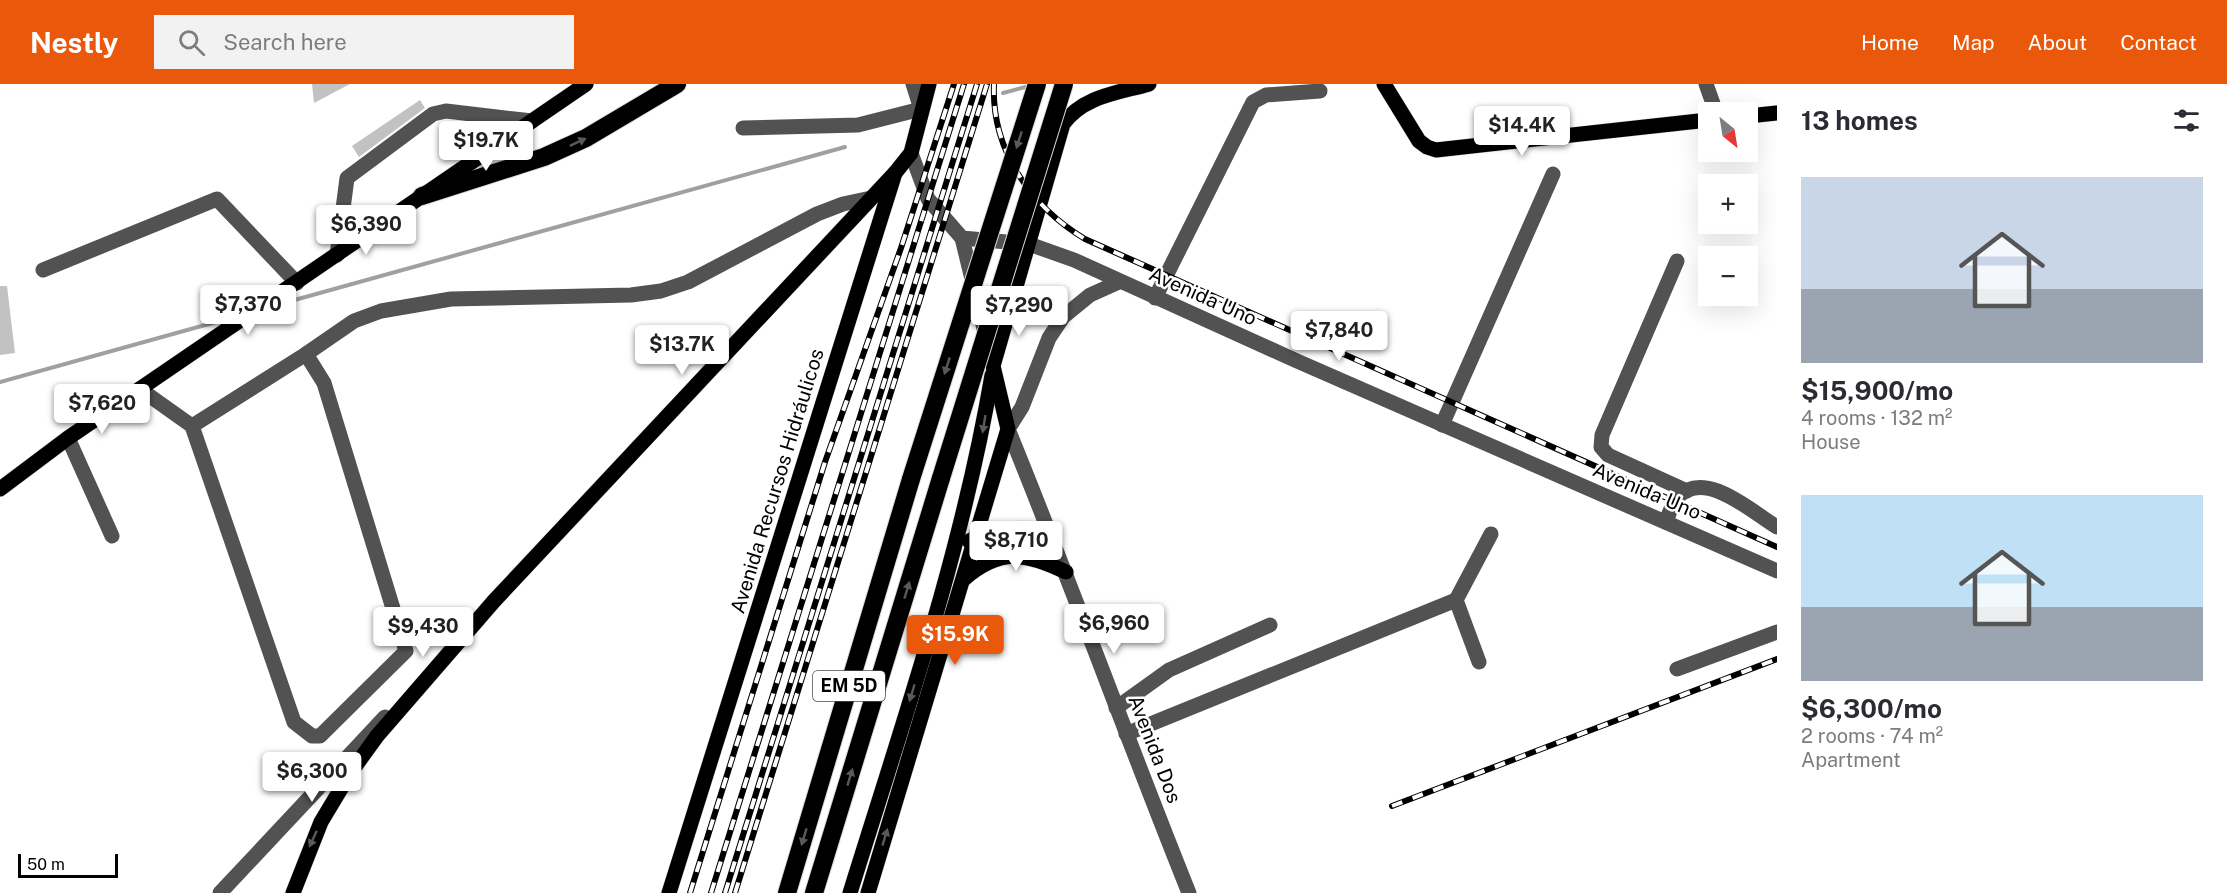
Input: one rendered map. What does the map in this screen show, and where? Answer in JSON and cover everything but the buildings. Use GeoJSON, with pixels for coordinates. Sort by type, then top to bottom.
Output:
{"type":"FeatureCollection","features":[{"type":"Feature","properties":{"kind":"highway"},"geometry":{"type":"LineString","coordinates":[[422,196],[544,157],[586,138],[676,84]]}},
{"type":"Feature","properties":{"kind":"highway","name":"EM 5D"},"geometry":{"type":"LineString","coordinates":[[787,893],[911,479],[1037,84]]}},
{"type":"Feature","properties":{"kind":"highway","name":"EM 5D"},"geometry":{"type":"LineString","coordinates":[[814,893],[1064,84]]}},
{"type":"Feature","properties":{"kind":"main road"},"geometry":{"type":"LineString","coordinates":[[0,489],[68,438],[586,84]]}},
{"type":"Feature","properties":{"kind":"main road","name":"Avenida Recursos Hidráulicos"},"geometry":{"type":"LineString","coordinates":[[669,893],[895,173],[910,153],[929,84]]}},
{"type":"Feature","properties":{"kind":"main road","name":"Avenida Dos"},"geometry":{"type":"LineString","coordinates":[[1008,429],[993,366],[1063,124],[1072,111],[1096,98],[1149,84]]}},
{"type":"Feature","properties":{"kind":"main road"},"geometry":{"type":"LineString","coordinates":[[1384,84],[1419,141],[1436,150],[1698,121]]}},
{"type":"Feature","properties":{"kind":"main road"},"geometry":{"type":"LineString","coordinates":[[1758,115],[1777,113]]}},
{"type":"Feature","properties":{"kind":"main road"},"geometry":{"type":"LineString","coordinates":[[293,893],[306,854],[329,806],[377,736],[494,601],[895,173]]}},
{"type":"Feature","properties":{"kind":"main road"},"geometry":{"type":"LineString","coordinates":[[850,893],[955,548],[978,460],[993,366]]}},
{"type":"Feature","properties":{"kind":"main road"},"geometry":{"type":"LineString","coordinates":[[868,893],[1008,429]]}},
{"type":"Feature","properties":{"kind":"main road"},"geometry":{"type":"LineString","coordinates":[[955,548],[985,533],[1007,529],[1050,530]]}},
{"type":"Feature","properties":{"kind":"main road"},"geometry":{"type":"LineString","coordinates":[[964,579],[977,568],[996,558],[1014,555],[1031,557],[1066,572]]}},
{"type":"Feature","properties":{"kind":"street"},"geometry":{"type":"LineString","coordinates":[[743,128],[858,125],[921,109],[913,84]]}},
{"type":"Feature","properties":{"kind":"street"},"geometry":{"type":"LineString","coordinates":[[1706,84],[1712,102]]}},
{"type":"Feature","properties":{"kind":"street"},"geometry":{"type":"LineString","coordinates":[[1155,298],[1253,102],[1266,95],[1320,90]]}},
{"type":"Feature","properties":{"kind":"street"},"geometry":{"type":"LineString","coordinates":[[338,255],[347,178],[433,114],[446,111],[532,121]]}},
{"type":"Feature","properties":{"kind":"street"},"geometry":{"type":"LineString","coordinates":[[910,153],[928,199],[963,238],[993,366]]}},
{"type":"Feature","properties":{"kind":"street"},"geometry":{"type":"LineString","coordinates":[[1442,425],[1553,174]]}},
{"type":"Feature","properties":{"kind":"street"},"geometry":{"type":"LineString","coordinates":[[192,426],[354,321],[381,311],[451,299],[631,295],[661,291],[688,282],[818,214],[843,204],[871,198]]}},
{"type":"Feature","properties":{"kind":"street"},"geometry":{"type":"LineString","coordinates":[[43,270],[217,199],[293,285]]}},
{"type":"Feature","properties":{"kind":"street","name":"Avenida Uno"},"geometry":{"type":"LineString","coordinates":[[963,238],[1029,244],[1074,260],[1442,425],[1777,571]]}},
{"type":"Feature","properties":{"kind":"street"},"geometry":{"type":"LineString","coordinates":[[1677,261],[1602,435],[1601,447],[1608,455],[1687,491]]}},
{"type":"Feature","properties":{"kind":"street"},"geometry":{"type":"LineString","coordinates":[[1008,429],[1022,407],[1049,338],[1063,317],[1090,296],[1119,282]]}},
{"type":"Feature","properties":{"kind":"street"},"geometry":{"type":"LineString","coordinates":[[140,389],[192,426],[294,722],[312,736],[320,736],[406,651],[324,383],[306,354]]}},
{"type":"Feature","properties":{"kind":"street","name":"Avenida Dos"},"geometry":{"type":"LineString","coordinates":[[1008,429],[1050,530],[1116,708],[1189,893]]}},
{"type":"Feature","properties":{"kind":"street"},"geometry":{"type":"LineString","coordinates":[[68,438],[112,536]]}},
{"type":"Feature","properties":{"kind":"street"},"geometry":{"type":"LineString","coordinates":[[1665,522],[1678,496],[1687,491],[1706,488],[1721,490],[1777,527]]}},
{"type":"Feature","properties":{"kind":"street"},"geometry":{"type":"LineString","coordinates":[[1126,734],[1456,600],[1491,534]]}},
{"type":"Feature","properties":{"kind":"street"},"geometry":{"type":"LineString","coordinates":[[1456,600],[1479,662]]}},
{"type":"Feature","properties":{"kind":"street"},"geometry":{"type":"LineString","coordinates":[[220,893],[494,601]]}},
{"type":"Feature","properties":{"kind":"street"},"geometry":{"type":"LineString","coordinates":[[1116,708],[1169,670],[1270,625]]}},
{"type":"Feature","properties":{"kind":"street"},"geometry":{"type":"LineString","coordinates":[[1677,669],[1777,632]]}},
{"type":"Feature","properties":{"kind":"waterway"},"geometry":{"type":"LineString","coordinates":[[1003,93],[1029,86]]}},
{"type":"Feature","properties":{"kind":"waterway"},"geometry":{"type":"LineString","coordinates":[[273,306],[845,147]]}},
{"type":"Feature","properties":{"kind":"waterway"},"geometry":{"type":"LineString","coordinates":[[0,382],[234,317]]}},
{"type":"Feature","properties":{"kind":"railway"},"geometry":{"type":"LineString","coordinates":[[690,893],[825,462],[901,248],[954,84]]}},
{"type":"Feature","properties":{"kind":"railway"},"geometry":{"type":"LineString","coordinates":[[711,893],[964,84]]}},
{"type":"Feature","properties":{"kind":"railway"},"geometry":{"type":"LineString","coordinates":[[725,893],[977,84]]}},
{"type":"Feature","properties":{"kind":"railway"},"geometry":{"type":"LineString","coordinates":[[735,893],[987,84]]}},
{"type":"Feature","properties":{"kind":"railway"},"geometry":{"type":"LineString","coordinates":[[994,84],[999,131],[1018,174],[1047,210],[1085,239],[1777,547]]}},
{"type":"Feature","properties":{"kind":"railway"},"geometry":{"type":"LineString","coordinates":[[1392,806],[1777,659]]}}]}
